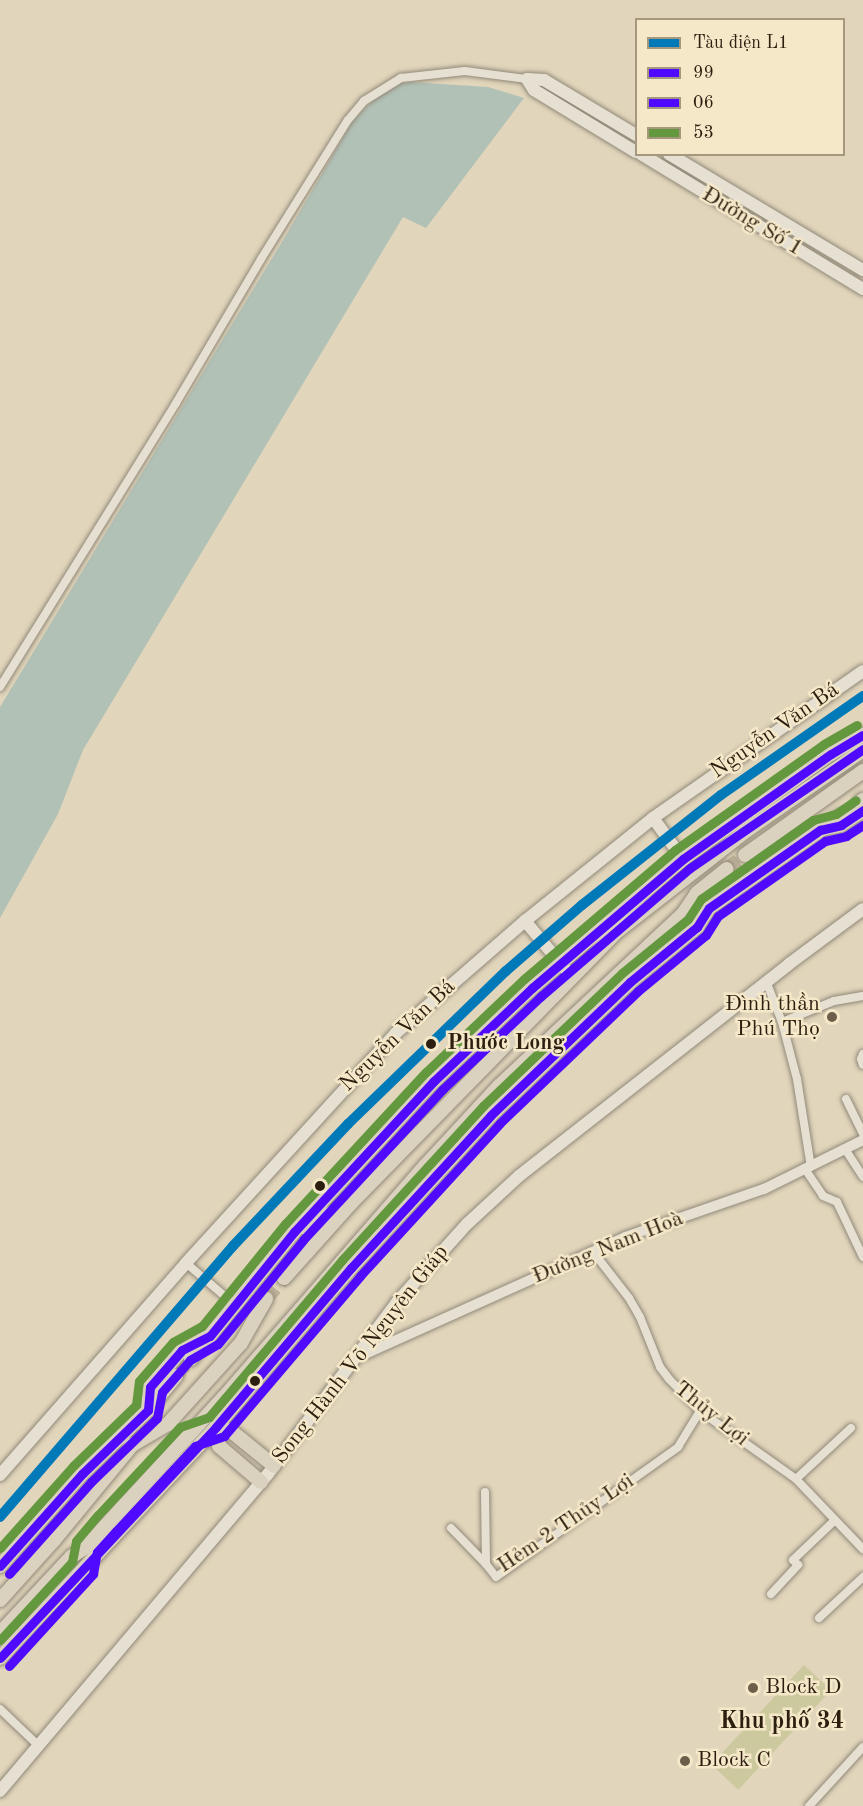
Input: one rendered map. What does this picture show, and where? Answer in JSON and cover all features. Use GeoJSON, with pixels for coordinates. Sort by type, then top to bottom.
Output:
{"type":"FeatureCollection","features":[{"type":"Feature","properties":{"kind":"main road"},"geometry":{"type":"LineString","coordinates":[[526,79],[544,80],[635,134]]}},
{"type":"Feature","properties":{"kind":"main road"},"geometry":{"type":"LineString","coordinates":[[526,79],[534,90],[635,151]]}},
{"type":"Feature","properties":{"kind":"main road","name":"Đường Số 1"},"geometry":{"type":"LineString","coordinates":[[644,156],[863,289]]}},
{"type":"Feature","properties":{"kind":"main road","name":"Đường Số 1"},"geometry":{"type":"LineString","coordinates":[[672,156],[863,270]]}},
{"type":"Feature","properties":{"kind":"main road","name":"Nguyễn Văn Bá"},"geometry":{"type":"LineString","coordinates":[[0,1475],[186,1263],[371,1058],[404,1025],[525,921],[652,818],[863,670]]}},
{"type":"Feature","properties":{"kind":"main road"},"geometry":{"type":"LineString","coordinates":[[191,1359],[294,1232],[434,1081],[532,988],[683,859],[831,754],[863,735]]}},
{"type":"Feature","properties":{"kind":"main road"},"geometry":{"type":"LineString","coordinates":[[284,1278],[352,1202],[614,934],[746,831],[863,750]]}},
{"type":"Feature","properties":{"kind":"main road"},"geometry":{"type":"LineString","coordinates":[[745,855],[863,771]]}},
{"type":"Feature","properties":{"kind":"main road"},"geometry":{"type":"LineString","coordinates":[[820,830],[841,825],[862,804]]}},
{"type":"Feature","properties":{"kind":"main road"},"geometry":{"type":"LineString","coordinates":[[0,1658],[125,1521],[216,1427],[351,1268],[491,1115],[630,982],[697,927],[710,909],[841,816]]}},
{"type":"Feature","properties":{"kind":"main road"},"geometry":{"type":"LineString","coordinates":[[652,818],[683,859]]}},
{"type":"Feature","properties":{"kind":"main road"},"geometry":{"type":"LineString","coordinates":[[0,1633],[71,1557],[86,1547],[222,1399],[425,1166],[499,1086],[683,914],[697,893],[727,869]]}},
{"type":"Feature","properties":{"kind":"main road"},"geometry":{"type":"LineString","coordinates":[[614,934],[623,908]]}},
{"type":"Feature","properties":{"kind":"main road"},"geometry":{"type":"LineString","coordinates":[[683,914],[710,909]]}},
{"type":"Feature","properties":{"kind":"main road","name":"Song Hành Võ Nguyên Giáp"},"geometry":{"type":"LineString","coordinates":[[0,1791],[274,1466],[419,1275],[492,1200],[766,981],[863,909]]}},
{"type":"Feature","properties":{"kind":"main road"},"geometry":{"type":"LineString","coordinates":[[525,921],[572,977]]}},
{"type":"Feature","properties":{"kind":"main road"},"geometry":{"type":"LineString","coordinates":[[532,988],[572,977]]}},
{"type":"Feature","properties":{"kind":"main road"},"geometry":{"type":"LineString","coordinates":[[294,1232],[352,1202]]}},
{"type":"Feature","properties":{"kind":"main road"},"geometry":{"type":"LineString","coordinates":[[132,1445],[168,1424],[241,1343],[267,1299]]}},
{"type":"Feature","properties":{"kind":"main road"},"geometry":{"type":"LineString","coordinates":[[0,1600],[54,1540],[132,1445],[148,1410],[150,1387],[182,1350],[210,1336]]}},
{"type":"Feature","properties":{"kind":"main road"},"geometry":{"type":"LineString","coordinates":[[0,1566],[81,1474],[148,1410],[176,1376]]}},
{"type":"Feature","properties":{"kind":"main road"},"geometry":{"type":"LineString","coordinates":[[222,1399],[216,1427],[219,1446],[261,1482]]}},
{"type":"Feature","properties":{"kind":"main road"},"geometry":{"type":"LineString","coordinates":[[188,1436],[216,1427],[231,1431],[274,1466]]}},
{"type":"Feature","properties":{"kind":"main road"},"geometry":{"type":"LineString","coordinates":[[81,1474],[120,1460]]}},
{"type":"Feature","properties":{"kind":"main road"},"geometry":{"type":"LineString","coordinates":[[107,1523],[125,1521]]}},
{"type":"Feature","properties":{"kind":"main road"},"geometry":{"type":"LineString","coordinates":[[83,1567],[86,1547]]}},
{"type":"Feature","properties":{"kind":"street"},"geometry":{"type":"LineString","coordinates":[[0,687],[176,403],[261,259],[348,120],[363,101],[401,78],[465,71],[526,79]]}},
{"type":"Feature","properties":{"kind":"street"},"geometry":{"type":"LineString","coordinates":[[766,981],[782,1022],[797,1079],[808,1168],[823,1196],[837,1202],[863,1257]]}},
{"type":"Feature","properties":{"kind":"street"},"geometry":{"type":"LineString","coordinates":[[782,1022],[834,1001],[863,996]]}},
{"type":"Feature","properties":{"kind":"street"},"geometry":{"type":"LineString","coordinates":[[863,1054],[861,1059],[863,1065]]}},
{"type":"Feature","properties":{"kind":"street"},"geometry":{"type":"LineString","coordinates":[[846,1099],[863,1134]]}},
{"type":"Feature","properties":{"kind":"street","name":"Đường Nam Hoà"},"geometry":{"type":"LineString","coordinates":[[354,1360],[625,1237],[764,1189],[863,1140]]}},
{"type":"Feature","properties":{"kind":"street"},"geometry":{"type":"LineString","coordinates":[[845,1149],[863,1177]]}},
{"type":"Feature","properties":{"kind":"street","name":"Thủy Lợi"},"geometry":{"type":"LineString","coordinates":[[594,1253],[629,1298],[640,1317],[660,1367],[700,1411],[796,1479],[863,1549]]}},
{"type":"Feature","properties":{"kind":"street"},"geometry":{"type":"LineString","coordinates":[[186,1263],[235,1305]]}},
{"type":"Feature","properties":{"kind":"street","name":"Hẻm 2 Thủy Lợi"},"geometry":{"type":"LineString","coordinates":[[485,1492],[486,1564],[496,1577],[678,1447],[700,1411]]}},
{"type":"Feature","properties":{"kind":"street"},"geometry":{"type":"LineString","coordinates":[[796,1479],[851,1428]]}},
{"type":"Feature","properties":{"kind":"street"},"geometry":{"type":"LineString","coordinates":[[771,1594],[798,1565],[793,1560],[835,1520]]}},
{"type":"Feature","properties":{"kind":"street"},"geometry":{"type":"LineString","coordinates":[[451,1528],[486,1564]]}},
{"type":"Feature","properties":{"kind":"street"},"geometry":{"type":"LineString","coordinates":[[819,1618],[863,1577]]}},
{"type":"Feature","properties":{"kind":"street"},"geometry":{"type":"LineString","coordinates":[[0,1709],[38,1745]]}},
{"type":"Feature","properties":{"kind":"street"},"geometry":{"type":"LineString","coordinates":[[809,1806],[863,1747]]}},
{"type":"Feature","properties":{"kind":"shaded area"},"geometry":{"type":"Polygon","coordinates":[[[410,82],[488,87],[524,98],[426,228],[403,217],[83,750],[58,814],[0,918],[0,707],[285,237],[352,122],[372,101],[400,84],[410,82]]]}},
{"type":"Feature","properties":{"kind":"shaded area"},"geometry":{"type":"Polygon","coordinates":[[[804,1665],[831,1690],[738,1790],[711,1764],[804,1665]]]}},
{"type":"Feature","properties":{"kind":"tunnel"},"geometry":{"type":"LineString","coordinates":[[841,816],[860,802]]}},
{"type":"Feature","properties":{"kind":"tunnel"},"geometry":{"type":"LineString","coordinates":[[727,869],[745,855]]}},
{"type":"Feature","properties":{"kind":"tunnel"},"geometry":{"type":"LineString","coordinates":[[266,1299],[284,1278]]}},
{"type":"Feature","properties":{"kind":"tunnel"},"geometry":{"type":"LineString","coordinates":[[176,1376],[191,1359]]}},
{"type":"Feature","properties":{"kind":"metro line","name":"L1"},"geometry":{"type":"LineString","coordinates":[[0,1517],[233,1246],[348,1124],[506,971],[582,905],[721,795],[863,696]]}},
{"type":"Feature","properties":{"kind":"transit line","name":"53"},"geometry":{"type":"LineString","coordinates":[[0,1548],[73,1466],[136,1405],[139,1381],[173,1342],[202,1326],[285,1224],[426,1072],[524,979],[675,850],[824,744],[857,725]]}},
{"type":"Feature","properties":{"kind":"transit line","name":"99"},"geometry":{"type":"LineString","coordinates":[[0,1566],[82,1474],[148,1410],[150,1387],[182,1350],[210,1336],[294,1232],[434,1081],[532,988],[683,859],[831,754],[863,735]]}},
{"type":"Feature","properties":{"kind":"transit line","name":"06"},"geometry":{"type":"LineString","coordinates":[[9,1574],[91,1482],[157,1418],[162,1392],[190,1360],[218,1344],[303,1240],[443,1089],[540,997],[690,868],[863,749]]}},
{"type":"Feature","properties":{"kind":"transit line","name":"53"},"geometry":{"type":"LineString","coordinates":[[0,1640],[72,1562],[76,1541],[98,1515],[180,1427],[209,1417],[342,1260],[483,1106],[622,973],[688,919],[701,899],[813,820],[836,814],[856,800]]}},
{"type":"Feature","properties":{"kind":"transit line","name":"99"},"geometry":{"type":"LineString","coordinates":[[0,1658],[216,1427],[351,1268],[491,1115],[630,982],[697,927],[709,908],[820,830],[841,825],[863,810]]}},
{"type":"Feature","properties":{"kind":"transit line","name":"06"},"geometry":{"type":"LineString","coordinates":[[9,1666],[93,1574],[97,1552],[195,1446],[224,1436],[360,1276],[500,1123],[638,991],[706,935],[718,916],[825,841],[846,836],[863,825]]}},
{"type":"Feature","properties":{"kind":"place","name":"Đình thần Phú Thọ"},"geometry":{"type":"Point","coordinates":[832,1017]}},
{"type":"Feature","properties":{"kind":"place","name":"Phước Long"},"geometry":{"type":"Point","coordinates":[431,1044]}},
{"type":"Feature","properties":{"kind":"place","name":"Block D"},"geometry":{"type":"Point","coordinates":[753,1688]}},
{"type":"Feature","properties":{"kind":"place","name":"Block C"},"geometry":{"type":"Point","coordinates":[685,1761]}},
{"type":"Feature","properties":{"kind":"district","name":"Khu phố 34"},"geometry":{"type":"Point","coordinates":[782,1723]}}]}
